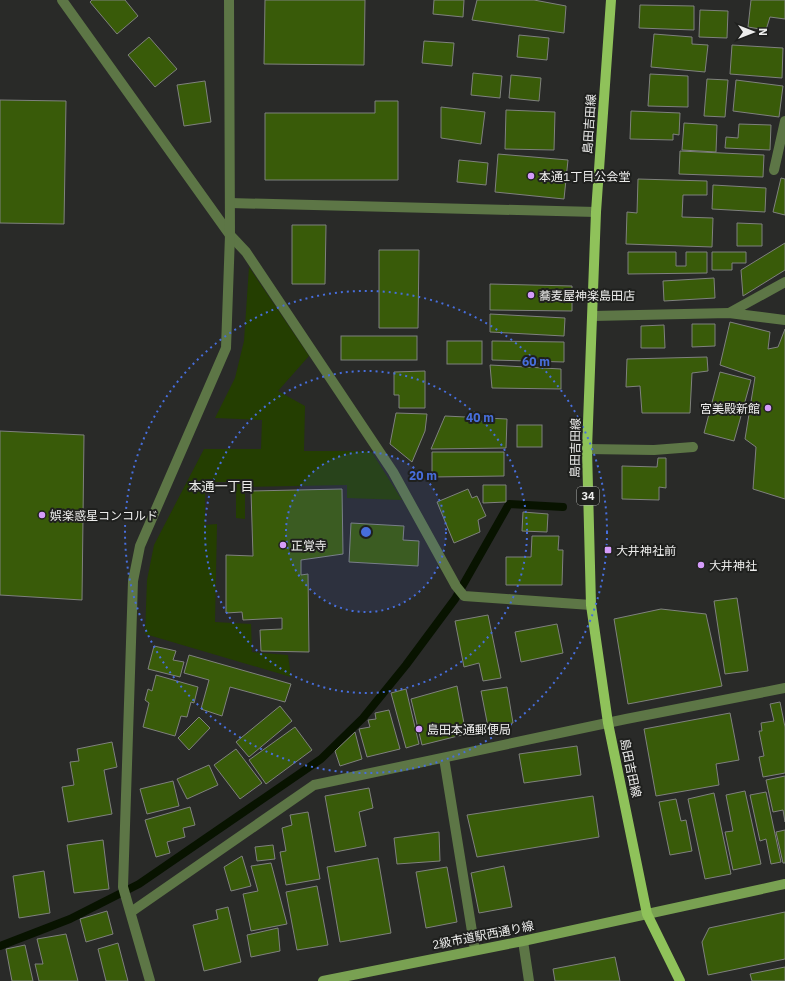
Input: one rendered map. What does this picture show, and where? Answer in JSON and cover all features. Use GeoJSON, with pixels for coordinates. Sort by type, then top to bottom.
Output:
{"type":"FeatureCollection","features":[{"type":"Feature","properties":{"kind":"main road","name":"島田吉田線"},"geometry":{"type":"LineString","coordinates":[[611,0],[596,212],[587,449],[591,605],[608,723],[647,914],[680,981]]}},
{"type":"Feature","properties":{"kind":"street"},"geometry":{"type":"LineString","coordinates":[[62,0],[230,235],[246,252],[393,472],[456,586],[464,596],[591,605]]}},
{"type":"Feature","properties":{"kind":"street"},"geometry":{"type":"LineString","coordinates":[[150,981],[123,887],[133,581],[140,546],[226,348],[230,235],[229,0]]}},
{"type":"Feature","properties":{"kind":"street"},"geometry":{"type":"LineString","coordinates":[[774,170],[785,121]]}},
{"type":"Feature","properties":{"kind":"street"},"geometry":{"type":"LineString","coordinates":[[230,203],[596,212]]}},
{"type":"Feature","properties":{"kind":"street"},"geometry":{"type":"LineString","coordinates":[[729,313],[785,282]]}},
{"type":"Feature","properties":{"kind":"street"},"geometry":{"type":"LineString","coordinates":[[593,316],[729,313],[785,320]]}},
{"type":"Feature","properties":{"kind":"street"},"geometry":{"type":"LineString","coordinates":[[587,449],[654,450],[693,447]]}},
{"type":"Feature","properties":{"kind":"street"},"geometry":{"type":"LineString","coordinates":[[131,912],[314,785],[608,723],[785,688]]}},
{"type":"Feature","properties":{"kind":"street"},"geometry":{"type":"LineString","coordinates":[[444,758],[475,950]]}},
{"type":"Feature","properties":{"kind":"street","name":"2級市道駅西通り線"},"geometry":{"type":"LineString","coordinates":[[324,981],[523,941],[785,884]]}},
{"type":"Feature","properties":{"kind":"street"},"geometry":{"type":"LineString","coordinates":[[523,941],[528,981]]}},
{"type":"Feature","properties":{"kind":"green space"},"geometry":{"type":"Polygon","coordinates":[[[249,267],[309,356],[278,391],[305,406],[304,451],[371,451],[402,500],[347,498],[347,485],[245,487],[245,519],[236,518],[236,482],[205,482],[205,525],[217,524],[215,622],[251,624],[252,652],[288,655],[291,677],[145,634],[147,580],[154,545],[204,449],[261,449],[262,420],[215,418],[235,378],[244,341],[249,267]]]}},
{"type":"Feature","properties":{"kind":"building"},"geometry":{"type":"Polygon","coordinates":[[[92,0],[125,0],[138,16],[117,34],[90,2],[92,0]]]}},
{"type":"Feature","properties":{"kind":"building"},"geometry":{"type":"Polygon","coordinates":[[[265,0],[365,0],[364,65],[264,64],[265,0]]]}},
{"type":"Feature","properties":{"kind":"building"},"geometry":{"type":"Polygon","coordinates":[[[434,0],[464,0],[463,17],[433,14],[434,0]]]}},
{"type":"Feature","properties":{"kind":"building"},"geometry":{"type":"Polygon","coordinates":[[[477,0],[534,0],[566,6],[564,33],[472,20],[477,0]]]}},
{"type":"Feature","properties":{"kind":"building"},"geometry":{"type":"Polygon","coordinates":[[[751,0],[785,0],[785,19],[770,17],[766,30],[748,27],[751,0]]]}},
{"type":"Feature","properties":{"kind":"building"},"geometry":{"type":"Polygon","coordinates":[[[640,5],[694,6],[694,30],[639,28],[640,5]]]}},
{"type":"Feature","properties":{"kind":"building"},"geometry":{"type":"Polygon","coordinates":[[[700,10],[728,11],[727,38],[699,37],[700,10]]]}},
{"type":"Feature","properties":{"kind":"building"},"geometry":{"type":"Polygon","coordinates":[[[654,34],[692,37],[692,44],[708,45],[705,72],[651,67],[654,34]]]}},
{"type":"Feature","properties":{"kind":"building"},"geometry":{"type":"Polygon","coordinates":[[[519,35],[549,38],[547,60],[517,57],[519,35]]]}},
{"type":"Feature","properties":{"kind":"building"},"geometry":{"type":"Polygon","coordinates":[[[149,37],[177,69],[155,87],[128,55],[149,37]]]}},
{"type":"Feature","properties":{"kind":"building"},"geometry":{"type":"Polygon","coordinates":[[[424,41],[454,43],[452,66],[422,63],[424,41]]]}},
{"type":"Feature","properties":{"kind":"building"},"geometry":{"type":"Polygon","coordinates":[[[732,45],[783,48],[782,78],[730,74],[732,45]]]}},
{"type":"Feature","properties":{"kind":"building"},"geometry":{"type":"Polygon","coordinates":[[[473,73],[502,76],[500,98],[471,95],[473,73]]]}},
{"type":"Feature","properties":{"kind":"building"},"geometry":{"type":"Polygon","coordinates":[[[650,74],[688,76],[688,107],[648,106],[650,74]]]}},
{"type":"Feature","properties":{"kind":"building"},"geometry":{"type":"Polygon","coordinates":[[[511,75],[541,78],[539,101],[509,98],[511,75]]]}},
{"type":"Feature","properties":{"kind":"building"},"geometry":{"type":"Polygon","coordinates":[[[707,79],[728,80],[725,117],[704,116],[707,79]]]}},
{"type":"Feature","properties":{"kind":"building"},"geometry":{"type":"Polygon","coordinates":[[[736,80],[783,86],[779,117],[733,111],[736,80]]]}},
{"type":"Feature","properties":{"kind":"building"},"geometry":{"type":"Polygon","coordinates":[[[205,81],[211,122],[184,126],[177,85],[205,81]]]}},
{"type":"Feature","properties":{"kind":"building"},"geometry":{"type":"Polygon","coordinates":[[[0,100],[66,101],[64,224],[0,223],[0,100]]]}},
{"type":"Feature","properties":{"kind":"building"},"geometry":{"type":"Polygon","coordinates":[[[375,101],[398,101],[398,180],[265,180],[265,113],[375,113],[375,101]]]}},
{"type":"Feature","properties":{"kind":"building"},"geometry":{"type":"Polygon","coordinates":[[[441,107],[485,112],[481,144],[441,138],[441,107]]]}},
{"type":"Feature","properties":{"kind":"building"},"geometry":{"type":"Polygon","coordinates":[[[506,110],[555,112],[554,150],[505,149],[506,110]]]}},
{"type":"Feature","properties":{"kind":"building"},"geometry":{"type":"Polygon","coordinates":[[[631,111],[680,113],[679,135],[673,134],[673,140],[630,139],[631,111]]]}},
{"type":"Feature","properties":{"kind":"building"},"geometry":{"type":"Polygon","coordinates":[[[684,123],[717,125],[716,152],[682,150],[684,123]]]}},
{"type":"Feature","properties":{"kind":"building"},"geometry":{"type":"Polygon","coordinates":[[[739,124],[771,125],[770,150],[725,148],[726,137],[738,138],[739,124]]]}},
{"type":"Feature","properties":{"kind":"building"},"geometry":{"type":"Polygon","coordinates":[[[680,151],[764,155],[763,177],[679,174],[680,151]]]}},
{"type":"Feature","properties":{"kind":"building","name":"本通1丁目公会堂"},"geometry":{"type":"Polygon","coordinates":[[[498,154],[568,160],[564,199],[495,192],[498,154]]]}},
{"type":"Feature","properties":{"kind":"building"},"geometry":{"type":"Polygon","coordinates":[[[459,160],[488,163],[486,185],[457,182],[459,160]]]}},
{"type":"Feature","properties":{"kind":"building"},"geometry":{"type":"Polygon","coordinates":[[[781,178],[785,179],[785,215],[773,212],[781,178]]]}},
{"type":"Feature","properties":{"kind":"building"},"geometry":{"type":"Polygon","coordinates":[[[638,179],[707,181],[707,195],[683,195],[682,217],[713,218],[712,247],[626,244],[627,212],[637,213],[638,179]]]}},
{"type":"Feature","properties":{"kind":"building"},"geometry":{"type":"Polygon","coordinates":[[[713,185],[766,188],[765,212],[712,209],[713,185]]]}},
{"type":"Feature","properties":{"kind":"building"},"geometry":{"type":"Polygon","coordinates":[[[737,223],[762,224],[762,246],[737,246],[737,223]]]}},
{"type":"Feature","properties":{"kind":"building"},"geometry":{"type":"Polygon","coordinates":[[[292,225],[326,225],[325,284],[292,284],[292,225]]]}},
{"type":"Feature","properties":{"kind":"building"},"geometry":{"type":"Polygon","coordinates":[[[785,243],[785,270],[743,296],[741,270],[785,243]]]}},
{"type":"Feature","properties":{"kind":"building"},"geometry":{"type":"Polygon","coordinates":[[[379,250],[419,250],[418,328],[379,328],[379,250]]]}},
{"type":"Feature","properties":{"kind":"building"},"geometry":{"type":"Polygon","coordinates":[[[628,252],[676,252],[676,266],[686,266],[686,252],[707,252],[707,273],[628,274],[628,252]]]}},
{"type":"Feature","properties":{"kind":"building"},"geometry":{"type":"Polygon","coordinates":[[[712,252],[746,252],[746,263],[732,263],[732,270],[712,270],[712,252]]]}},
{"type":"Feature","properties":{"kind":"building"},"geometry":{"type":"Polygon","coordinates":[[[714,278],[715,298],[664,301],[663,281],[714,278]]]}},
{"type":"Feature","properties":{"kind":"building"},"geometry":{"type":"Polygon","coordinates":[[[490,284],[572,286],[572,311],[490,310],[490,284]]]}},
{"type":"Feature","properties":{"kind":"building"},"geometry":{"type":"Polygon","coordinates":[[[490,314],[565,318],[564,336],[490,332],[490,314]]]}},
{"type":"Feature","properties":{"kind":"building","name":"宮美殿新館"},"geometry":{"type":"Polygon","coordinates":[[[730,322],[770,332],[768,349],[778,347],[785,329],[785,499],[753,489],[756,447],[745,439],[755,377],[720,365],[730,322]]]}},
{"type":"Feature","properties":{"kind":"building"},"geometry":{"type":"Polygon","coordinates":[[[692,324],[715,324],[715,346],[692,347],[692,324]]]}},
{"type":"Feature","properties":{"kind":"building"},"geometry":{"type":"Polygon","coordinates":[[[664,325],[665,348],[641,348],[641,326],[664,325]]]}},
{"type":"Feature","properties":{"kind":"building"},"geometry":{"type":"Polygon","coordinates":[[[341,336],[417,336],[417,360],[341,360],[341,336]]]}},
{"type":"Feature","properties":{"kind":"building"},"geometry":{"type":"Polygon","coordinates":[[[447,341],[482,341],[482,364],[447,364],[447,341]]]}},
{"type":"Feature","properties":{"kind":"building"},"geometry":{"type":"Polygon","coordinates":[[[492,341],[564,342],[564,362],[492,360],[492,341]]]}},
{"type":"Feature","properties":{"kind":"building"},"geometry":{"type":"Polygon","coordinates":[[[707,357],[708,371],[692,373],[690,413],[642,413],[640,386],[626,387],[627,359],[707,357]]]}},
{"type":"Feature","properties":{"kind":"building"},"geometry":{"type":"Polygon","coordinates":[[[490,365],[561,369],[561,389],[492,388],[490,365]]]}},
{"type":"Feature","properties":{"kind":"building"},"geometry":{"type":"Polygon","coordinates":[[[425,371],[425,408],[399,408],[399,395],[394,395],[394,372],[425,371]]]}},
{"type":"Feature","properties":{"kind":"building"},"geometry":{"type":"Polygon","coordinates":[[[720,372],[751,380],[734,441],[704,433],[720,372]]]}},
{"type":"Feature","properties":{"kind":"building"},"geometry":{"type":"Polygon","coordinates":[[[396,413],[427,414],[425,431],[412,462],[390,444],[396,413]]]}},
{"type":"Feature","properties":{"kind":"building"},"geometry":{"type":"Polygon","coordinates":[[[445,416],[507,419],[506,448],[431,449],[445,416]]]}},
{"type":"Feature","properties":{"kind":"building"},"geometry":{"type":"Polygon","coordinates":[[[517,425],[542,425],[542,447],[517,447],[517,425]]]}},
{"type":"Feature","properties":{"kind":"building","name":"娯楽惑星コンコルド"},"geometry":{"type":"Polygon","coordinates":[[[0,431],[84,435],[82,600],[0,595],[0,431]]]}},
{"type":"Feature","properties":{"kind":"building"},"geometry":{"type":"Polygon","coordinates":[[[432,452],[504,452],[504,476],[432,477],[432,452]]]}},
{"type":"Feature","properties":{"kind":"building"},"geometry":{"type":"Polygon","coordinates":[[[658,458],[666,458],[666,488],[659,487],[659,500],[622,499],[622,466],[657,467],[658,458]]]}},
{"type":"Feature","properties":{"kind":"building"},"geometry":{"type":"Polygon","coordinates":[[[483,485],[506,485],[506,502],[483,503],[483,485]]]}},
{"type":"Feature","properties":{"kind":"building"},"geometry":{"type":"Polygon","coordinates":[[[342,489],[343,554],[301,560],[301,575],[308,574],[309,652],[261,651],[260,630],[282,629],[282,618],[243,620],[242,612],[226,613],[226,555],[253,556],[251,491],[342,489]]]}},
{"type":"Feature","properties":{"kind":"building"},"geometry":{"type":"Polygon","coordinates":[[[468,489],[472,498],[477,496],[486,516],[478,520],[480,532],[454,543],[437,502],[468,489]]]}},
{"type":"Feature","properties":{"kind":"building"},"geometry":{"type":"Polygon","coordinates":[[[523,512],[548,514],[547,532],[522,531],[523,512]]]}},
{"type":"Feature","properties":{"kind":"building"},"geometry":{"type":"Polygon","coordinates":[[[351,523],[404,526],[403,540],[419,541],[418,566],[349,562],[351,523]]]}},
{"type":"Feature","properties":{"kind":"building"},"geometry":{"type":"Polygon","coordinates":[[[532,536],[559,536],[558,550],[563,550],[562,585],[506,585],[506,557],[531,557],[532,536]]]}},
{"type":"Feature","properties":{"kind":"building"},"geometry":{"type":"Polygon","coordinates":[[[737,598],[748,671],[725,674],[714,601],[737,598]]]}},
{"type":"Feature","properties":{"kind":"building"},"geometry":{"type":"Polygon","coordinates":[[[661,609],[706,614],[722,686],[628,704],[614,619],[661,609]]]}},
{"type":"Feature","properties":{"kind":"building"},"geometry":{"type":"Polygon","coordinates":[[[488,615],[501,678],[483,681],[479,663],[464,667],[455,621],[488,615]]]}},
{"type":"Feature","properties":{"kind":"building"},"geometry":{"type":"Polygon","coordinates":[[[557,624],[563,653],[521,662],[515,632],[557,624]]]}},
{"type":"Feature","properties":{"kind":"building"},"geometry":{"type":"Polygon","coordinates":[[[154,646],[176,651],[173,660],[184,662],[180,677],[148,669],[154,646]]]}},
{"type":"Feature","properties":{"kind":"building"},"geometry":{"type":"Polygon","coordinates":[[[189,655],[291,684],[285,702],[230,687],[222,716],[201,709],[209,680],[184,673],[189,655]]]}},
{"type":"Feature","properties":{"kind":"building"},"geometry":{"type":"Polygon","coordinates":[[[156,675],[198,687],[194,703],[191,702],[187,717],[181,716],[175,736],[143,727],[149,703],[145,700],[148,689],[152,691],[156,675]]]}},
{"type":"Feature","properties":{"kind":"building"},"geometry":{"type":"Polygon","coordinates":[[[457,686],[466,734],[422,745],[411,699],[457,686]]]}},
{"type":"Feature","properties":{"kind":"building"},"geometry":{"type":"Polygon","coordinates":[[[507,687],[513,723],[488,727],[481,691],[507,687]]]}},
{"type":"Feature","properties":{"kind":"building"},"geometry":{"type":"Polygon","coordinates":[[[406,689],[419,744],[406,748],[391,693],[406,689]]]}},
{"type":"Feature","properties":{"kind":"building"},"geometry":{"type":"Polygon","coordinates":[[[780,702],[785,727],[785,773],[763,777],[759,757],[764,756],[759,731],[762,731],[761,723],[774,721],[770,704],[780,702]]]}},
{"type":"Feature","properties":{"kind":"building"},"geometry":{"type":"Polygon","coordinates":[[[280,706],[292,721],[249,757],[236,742],[280,706]]]}},
{"type":"Feature","properties":{"kind":"building"},"geometry":{"type":"Polygon","coordinates":[[[389,710],[400,749],[367,757],[359,729],[370,727],[368,720],[376,719],[375,713],[389,710]]]}},
{"type":"Feature","properties":{"kind":"building"},"geometry":{"type":"Polygon","coordinates":[[[730,713],[739,760],[716,764],[719,785],[656,796],[644,729],[730,713]]]}},
{"type":"Feature","properties":{"kind":"building"},"geometry":{"type":"Polygon","coordinates":[[[199,717],[210,728],[189,750],[178,738],[199,717]]]}},
{"type":"Feature","properties":{"kind":"building"},"geometry":{"type":"Polygon","coordinates":[[[295,727],[312,750],[266,784],[249,760],[295,727]]]}},
{"type":"Feature","properties":{"kind":"building"},"geometry":{"type":"Polygon","coordinates":[[[355,732],[362,759],[340,766],[335,751],[355,732]]]}},
{"type":"Feature","properties":{"kind":"building"},"geometry":{"type":"Polygon","coordinates":[[[112,742],[117,767],[104,770],[112,814],[68,822],[62,787],[74,785],[70,762],[79,761],[77,749],[112,742]]]}},
{"type":"Feature","properties":{"kind":"building"},"geometry":{"type":"Polygon","coordinates":[[[577,746],[581,775],[524,783],[519,754],[577,746]]]}},
{"type":"Feature","properties":{"kind":"building"},"geometry":{"type":"Polygon","coordinates":[[[236,749],[262,783],[240,799],[214,765],[236,749]]]}},
{"type":"Feature","properties":{"kind":"building"},"geometry":{"type":"Polygon","coordinates":[[[209,765],[218,785],[187,799],[177,779],[209,765]]]}},
{"type":"Feature","properties":{"kind":"building"},"geometry":{"type":"Polygon","coordinates":[[[785,776],[785,822],[783,810],[773,812],[766,780],[785,776]]]}},
{"type":"Feature","properties":{"kind":"building"},"geometry":{"type":"Polygon","coordinates":[[[173,781],[179,806],[147,814],[140,789],[173,781]]]}},
{"type":"Feature","properties":{"kind":"building"},"geometry":{"type":"Polygon","coordinates":[[[369,788],[373,808],[359,812],[366,846],[335,852],[325,796],[369,788]]]}},
{"type":"Feature","properties":{"kind":"building"},"geometry":{"type":"Polygon","coordinates":[[[745,791],[761,864],[733,870],[725,832],[733,831],[726,795],[745,791]]]}},
{"type":"Feature","properties":{"kind":"building"},"geometry":{"type":"Polygon","coordinates":[[[766,792],[781,862],[771,864],[766,839],[760,841],[750,795],[766,792]]]}},
{"type":"Feature","properties":{"kind":"building"},"geometry":{"type":"Polygon","coordinates":[[[714,793],[731,874],[705,879],[688,799],[714,793]]]}},
{"type":"Feature","properties":{"kind":"building"},"geometry":{"type":"Polygon","coordinates":[[[593,796],[599,837],[477,857],[467,815],[593,796]]]}},
{"type":"Feature","properties":{"kind":"building"},"geometry":{"type":"Polygon","coordinates":[[[676,799],[681,821],[686,820],[692,851],[670,855],[659,802],[676,799]]]}},
{"type":"Feature","properties":{"kind":"building"},"geometry":{"type":"Polygon","coordinates":[[[190,807],[195,825],[183,828],[185,837],[167,842],[170,853],[156,857],[145,820],[190,807]]]}},
{"type":"Feature","properties":{"kind":"building"},"geometry":{"type":"Polygon","coordinates":[[[308,812],[320,879],[286,885],[280,852],[286,851],[282,828],[292,825],[290,815],[308,812]]]}},
{"type":"Feature","properties":{"kind":"building"},"geometry":{"type":"Polygon","coordinates":[[[785,830],[785,863],[783,863],[776,832],[785,830]]]}},
{"type":"Feature","properties":{"kind":"building"},"geometry":{"type":"Polygon","coordinates":[[[439,832],[440,861],[397,864],[394,838],[439,832]]]}},
{"type":"Feature","properties":{"kind":"building"},"geometry":{"type":"Polygon","coordinates":[[[103,840],[109,889],[74,893],[67,845],[103,840]]]}},
{"type":"Feature","properties":{"kind":"building"},"geometry":{"type":"Polygon","coordinates":[[[273,845],[275,859],[257,861],[255,847],[273,845]]]}},
{"type":"Feature","properties":{"kind":"building"},"geometry":{"type":"Polygon","coordinates":[[[242,856],[251,886],[231,891],[224,867],[242,856]]]}},
{"type":"Feature","properties":{"kind":"building"},"geometry":{"type":"Polygon","coordinates":[[[378,858],[391,933],[340,942],[327,867],[378,858]]]}},
{"type":"Feature","properties":{"kind":"building"},"geometry":{"type":"Polygon","coordinates":[[[271,863],[287,924],[251,931],[243,894],[258,891],[251,866],[271,863]]]}},
{"type":"Feature","properties":{"kind":"building"},"geometry":{"type":"Polygon","coordinates":[[[504,866],[512,907],[479,913],[471,873],[504,866]]]}},
{"type":"Feature","properties":{"kind":"building"},"geometry":{"type":"Polygon","coordinates":[[[447,867],[457,922],[426,928],[416,872],[447,867]]]}},
{"type":"Feature","properties":{"kind":"building"},"geometry":{"type":"Polygon","coordinates":[[[44,871],[50,913],[19,918],[13,876],[44,871]]]}},
{"type":"Feature","properties":{"kind":"building"},"geometry":{"type":"Polygon","coordinates":[[[317,886],[328,945],[297,950],[286,892],[317,886]]]}},
{"type":"Feature","properties":{"kind":"building"},"geometry":{"type":"Polygon","coordinates":[[[228,907],[241,962],[204,971],[193,925],[218,919],[216,910],[228,907]]]}},
{"type":"Feature","properties":{"kind":"building"},"geometry":{"type":"Polygon","coordinates":[[[107,911],[113,934],[86,942],[80,919],[107,911]]]}},
{"type":"Feature","properties":{"kind":"building"},"geometry":{"type":"Polygon","coordinates":[[[785,912],[785,959],[708,975],[702,942],[709,928],[785,912]]]}},
{"type":"Feature","properties":{"kind":"building"},"geometry":{"type":"Polygon","coordinates":[[[278,928],[280,951],[251,957],[247,935],[278,928]]]}},
{"type":"Feature","properties":{"kind":"building"},"geometry":{"type":"Polygon","coordinates":[[[66,934],[78,981],[39,981],[35,964],[43,964],[37,939],[66,934]]]}},
{"type":"Feature","properties":{"kind":"building"},"geometry":{"type":"Polygon","coordinates":[[[118,943],[128,981],[106,981],[98,949],[118,943]]]}},
{"type":"Feature","properties":{"kind":"building"},"geometry":{"type":"Polygon","coordinates":[[[25,945],[33,981],[12,981],[6,949],[25,945]]]}},
{"type":"Feature","properties":{"kind":"building"},"geometry":{"type":"Polygon","coordinates":[[[615,957],[620,981],[555,981],[553,969],[615,957]]]}},
{"type":"Feature","properties":{"kind":"building"},"geometry":{"type":"Polygon","coordinates":[[[785,967],[785,981],[752,981],[750,974],[785,967]]]}},
{"type":"Feature","properties":{"kind":"waterway"},"geometry":{"type":"LineString","coordinates":[[0,946],[70,919],[139,884],[321,759],[363,718],[406,665],[455,599],[509,504],[563,507]]}},
{"type":"Feature","properties":{"kind":"place","name":"本通1丁目公会堂"},"geometry":{"type":"Point","coordinates":[531,176]}},
{"type":"Feature","properties":{"kind":"place","name":"蕎麦屋神楽島田店"},"geometry":{"type":"Point","coordinates":[531,295]}},
{"type":"Feature","properties":{"kind":"place","name":"宮美殿新館"},"geometry":{"type":"Point","coordinates":[768,408]}},
{"type":"Feature","properties":{"kind":"place","name":"娯楽惑星コンコルド"},"geometry":{"type":"Point","coordinates":[42,515]}},
{"type":"Feature","properties":{"kind":"place","name":"正覚寺"},"geometry":{"type":"Point","coordinates":[283,545]}},
{"type":"Feature","properties":{"kind":"place","name":"大井神社前"},"geometry":{"type":"Point","coordinates":[608,550]}},
{"type":"Feature","properties":{"kind":"place","name":"大井神社"},"geometry":{"type":"Point","coordinates":[701,565]}},
{"type":"Feature","properties":{"kind":"place","name":"島田本通郵便局"},"geometry":{"type":"Point","coordinates":[419,729]}},
{"type":"Feature","properties":{"kind":"district","name":"本通一丁目"},"geometry":{"type":"Point","coordinates":[221,486]}}]}
